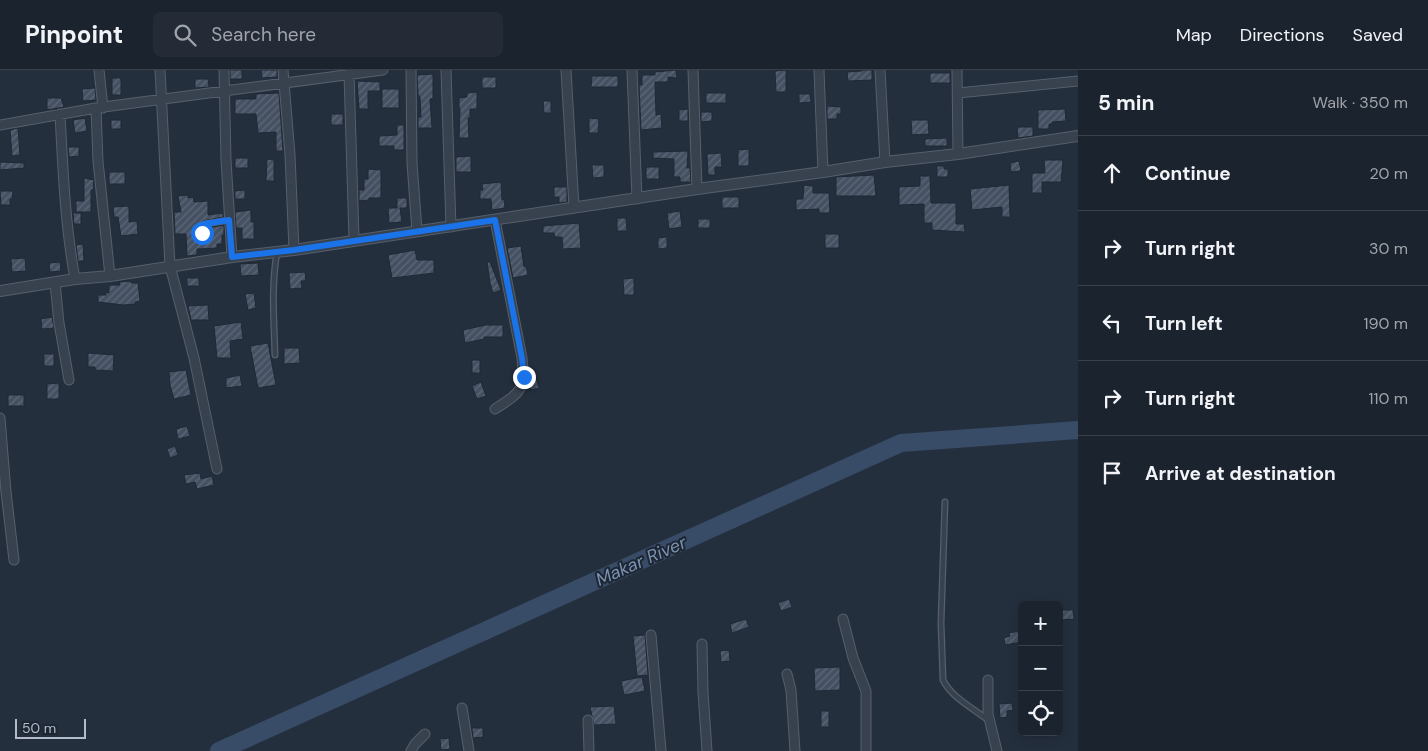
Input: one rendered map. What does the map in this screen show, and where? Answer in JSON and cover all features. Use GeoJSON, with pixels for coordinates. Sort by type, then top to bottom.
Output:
{"type":"FeatureCollection","features":[{"type":"Feature","properties":{"kind":"street"},"geometry":{"type":"LineString","coordinates":[[99,70],[98,161],[110,276]]}},
{"type":"Feature","properties":{"kind":"street"},"geometry":{"type":"LineString","coordinates":[[160,70],[163,99],[170,266],[194,358],[217,469]]}},
{"type":"Feature","properties":{"kind":"street"},"geometry":{"type":"LineString","coordinates":[[224,70],[232,257]]}},
{"type":"Feature","properties":{"kind":"street"},"geometry":{"type":"LineString","coordinates":[[284,70],[294,250]]}},
{"type":"Feature","properties":{"kind":"street"},"geometry":{"type":"LineString","coordinates":[[0,125],[60,114],[225,91],[328,74],[383,70]]}},
{"type":"Feature","properties":{"kind":"street"},"geometry":{"type":"LineString","coordinates":[[411,70],[412,162],[417,231]]}},
{"type":"Feature","properties":{"kind":"street"},"geometry":{"type":"LineString","coordinates":[[446,70],[451,227]]}},
{"type":"Feature","properties":{"kind":"street"},"geometry":{"type":"LineString","coordinates":[[566,70],[574,207]]}},
{"type":"Feature","properties":{"kind":"street"},"geometry":{"type":"LineString","coordinates":[[632,70],[637,198]]}},
{"type":"Feature","properties":{"kind":"street"},"geometry":{"type":"LineString","coordinates":[[693,70],[697,189]]}},
{"type":"Feature","properties":{"kind":"street"},"geometry":{"type":"LineString","coordinates":[[819,70],[823,172]]}},
{"type":"Feature","properties":{"kind":"street"},"geometry":{"type":"LineString","coordinates":[[880,70],[885,162]]}},
{"type":"Feature","properties":{"kind":"street"},"geometry":{"type":"LineString","coordinates":[[957,70],[958,154]]}},
{"type":"Feature","properties":{"kind":"street"},"geometry":{"type":"LineString","coordinates":[[348,74],[354,240]]}},
{"type":"Feature","properties":{"kind":"street"},"geometry":{"type":"LineString","coordinates":[[958,93],[1078,81]]}},
{"type":"Feature","properties":{"kind":"street"},"geometry":{"type":"LineString","coordinates":[[60,114],[65,212],[75,279]]}},
{"type":"Feature","properties":{"kind":"street"},"geometry":{"type":"LineString","coordinates":[[0,291],[232,257],[294,250],[697,189],[1078,136]]}},
{"type":"Feature","properties":{"kind":"street"},"geometry":{"type":"LineString","coordinates":[[494,410],[516,396],[522,387],[524,377],[495,220]]}},
{"type":"Feature","properties":{"kind":"street"},"geometry":{"type":"LineString","coordinates":[[54,283],[69,380]]}},
{"type":"Feature","properties":{"kind":"street"},"geometry":{"type":"LineString","coordinates":[[0,418],[14,560]]}},
{"type":"Feature","properties":{"kind":"street"},"geometry":{"type":"LineString","coordinates":[[843,619],[853,658],[866,691],[866,751]]}},
{"type":"Feature","properties":{"kind":"street"},"geometry":{"type":"LineString","coordinates":[[651,635],[662,751]]}},
{"type":"Feature","properties":{"kind":"street"},"geometry":{"type":"LineString","coordinates":[[702,644],[707,751]]}},
{"type":"Feature","properties":{"kind":"street"},"geometry":{"type":"LineString","coordinates":[[787,674],[791,690],[795,751]]}},
{"type":"Feature","properties":{"kind":"street"},"geometry":{"type":"LineString","coordinates":[[988,680],[988,720],[994,733],[997,751]]}},
{"type":"Feature","properties":{"kind":"street"},"geometry":{"type":"LineString","coordinates":[[462,708],[469,751]]}},
{"type":"Feature","properties":{"kind":"street"},"geometry":{"type":"LineString","coordinates":[[588,720],[589,751]]}},
{"type":"Feature","properties":{"kind":"street"},"geometry":{"type":"LineString","coordinates":[[412,751],[415,744],[425,734]]}},
{"type":"Feature","properties":{"kind":"lane"},"geometry":{"type":"LineString","coordinates":[[202,233],[201,228],[204,224],[229,220]]}},
{"type":"Feature","properties":{"kind":"lane"},"geometry":{"type":"LineString","coordinates":[[275,354],[273,280],[277,251]]}},
{"type":"Feature","properties":{"kind":"lane"},"geometry":{"type":"LineString","coordinates":[[945,502],[941,623],[943,680],[952,693],[988,720]]}},
{"type":"Feature","properties":{"kind":"building"},"geometry":{"type":"Polygon","coordinates":[[[230,70],[242,70],[242,79],[230,79],[230,70]]]}},
{"type":"Feature","properties":{"kind":"building"},"geometry":{"type":"Polygon","coordinates":[[[261,70],[277,70],[277,77],[262,78],[261,70]]]}},
{"type":"Feature","properties":{"kind":"building"},"geometry":{"type":"Polygon","coordinates":[[[676,70],[677,78],[668,77],[668,82],[655,82],[656,115],[661,114],[662,128],[641,130],[639,85],[642,85],[642,75],[655,75],[655,72],[676,70]]]}},
{"type":"Feature","properties":{"kind":"building"},"geometry":{"type":"Polygon","coordinates":[[[786,70],[786,92],[776,92],[775,71],[786,70]]]}},
{"type":"Feature","properties":{"kind":"building"},"geometry":{"type":"Polygon","coordinates":[[[872,70],[872,80],[848,81],[847,72],[872,70]]]}},
{"type":"Feature","properties":{"kind":"building"},"geometry":{"type":"Polygon","coordinates":[[[930,73],[950,73],[950,83],[930,83],[930,73]]]}},
{"type":"Feature","properties":{"kind":"building"},"geometry":{"type":"Polygon","coordinates":[[[433,74],[433,99],[430,99],[432,128],[418,128],[418,117],[421,117],[417,75],[433,74]]]}},
{"type":"Feature","properties":{"kind":"building"},"geometry":{"type":"Polygon","coordinates":[[[592,76],[618,76],[618,87],[591,87],[592,76]]]}},
{"type":"Feature","properties":{"kind":"building"},"geometry":{"type":"Polygon","coordinates":[[[482,77],[496,77],[496,88],[482,88],[482,77]]]}},
{"type":"Feature","properties":{"kind":"building"},"geometry":{"type":"Polygon","coordinates":[[[112,78],[121,78],[121,95],[112,95],[112,78]]]}},
{"type":"Feature","properties":{"kind":"building"},"geometry":{"type":"Polygon","coordinates":[[[195,79],[208,79],[209,87],[195,88],[195,79]]]}},
{"type":"Feature","properties":{"kind":"building"},"geometry":{"type":"Polygon","coordinates":[[[357,81],[380,82],[380,91],[368,91],[368,109],[359,109],[357,81]]]}},
{"type":"Feature","properties":{"kind":"building"},"geometry":{"type":"Polygon","coordinates":[[[95,88],[96,100],[83,101],[82,89],[95,88]]]}},
{"type":"Feature","properties":{"kind":"building"},"geometry":{"type":"Polygon","coordinates":[[[382,89],[399,89],[399,108],[382,108],[382,89]]]}},
{"type":"Feature","properties":{"kind":"building"},"geometry":{"type":"Polygon","coordinates":[[[477,92],[477,109],[470,109],[470,118],[468,118],[469,138],[459,138],[459,98],[467,97],[467,93],[477,92]]]}},
{"type":"Feature","properties":{"kind":"building"},"geometry":{"type":"Polygon","coordinates":[[[279,93],[283,151],[276,151],[276,132],[258,133],[256,114],[235,114],[235,99],[256,99],[256,94],[279,93]]]}},
{"type":"Feature","properties":{"kind":"building"},"geometry":{"type":"Polygon","coordinates":[[[706,93],[726,93],[726,103],[706,103],[706,93]]]}},
{"type":"Feature","properties":{"kind":"building"},"geometry":{"type":"Polygon","coordinates":[[[799,94],[810,94],[811,102],[799,103],[799,94]]]}},
{"type":"Feature","properties":{"kind":"building"},"geometry":{"type":"Polygon","coordinates":[[[47,98],[61,98],[64,107],[47,110],[47,98]]]}},
{"type":"Feature","properties":{"kind":"building"},"geometry":{"type":"Polygon","coordinates":[[[543,101],[551,101],[551,113],[544,113],[543,101]]]}},
{"type":"Feature","properties":{"kind":"building"},"geometry":{"type":"Polygon","coordinates":[[[827,106],[841,107],[841,114],[837,114],[837,119],[827,119],[827,106]]]}},
{"type":"Feature","properties":{"kind":"building"},"geometry":{"type":"Polygon","coordinates":[[[688,109],[688,121],[679,121],[679,110],[688,109]]]}},
{"type":"Feature","properties":{"kind":"building"},"geometry":{"type":"Polygon","coordinates":[[[1065,109],[1066,121],[1052,122],[1052,124],[1049,124],[1049,129],[1038,129],[1038,110],[1065,109]]]}},
{"type":"Feature","properties":{"kind":"building"},"geometry":{"type":"Polygon","coordinates":[[[701,112],[712,112],[712,121],[701,122],[701,112]]]}},
{"type":"Feature","properties":{"kind":"building"},"geometry":{"type":"Polygon","coordinates":[[[331,114],[343,114],[343,125],[331,125],[331,114]]]}},
{"type":"Feature","properties":{"kind":"building"},"geometry":{"type":"Polygon","coordinates":[[[85,118],[87,131],[75,133],[73,120],[85,118]]]}},
{"type":"Feature","properties":{"kind":"building"},"geometry":{"type":"Polygon","coordinates":[[[589,118],[599,119],[598,133],[589,133],[589,118]]]}},
{"type":"Feature","properties":{"kind":"building"},"geometry":{"type":"Polygon","coordinates":[[[111,120],[121,120],[121,129],[111,129],[111,120]]]}},
{"type":"Feature","properties":{"kind":"building"},"geometry":{"type":"Polygon","coordinates":[[[911,120],[928,120],[929,134],[912,135],[911,120]]]}},
{"type":"Feature","properties":{"kind":"building"},"geometry":{"type":"Polygon","coordinates":[[[397,125],[404,125],[404,150],[394,150],[394,146],[379,146],[379,136],[397,135],[397,125]]]}},
{"type":"Feature","properties":{"kind":"building"},"geometry":{"type":"Polygon","coordinates":[[[1017,127],[1033,127],[1033,136],[1018,138],[1017,127]]]}},
{"type":"Feature","properties":{"kind":"building"},"geometry":{"type":"Polygon","coordinates":[[[18,128],[20,155],[12,156],[10,130],[18,128]]]}},
{"type":"Feature","properties":{"kind":"building"},"geometry":{"type":"Polygon","coordinates":[[[947,138],[947,146],[925,146],[925,139],[947,138]]]}},
{"type":"Feature","properties":{"kind":"building"},"geometry":{"type":"Polygon","coordinates":[[[68,147],[79,147],[79,156],[69,157],[68,147]]]}},
{"type":"Feature","properties":{"kind":"building"},"geometry":{"type":"Polygon","coordinates":[[[749,149],[749,166],[738,166],[738,150],[749,149]]]}},
{"type":"Feature","properties":{"kind":"building"},"geometry":{"type":"Polygon","coordinates":[[[688,151],[687,168],[690,168],[691,182],[680,182],[680,177],[674,177],[674,159],[653,158],[653,152],[688,151]]]}},
{"type":"Feature","properties":{"kind":"building"},"geometry":{"type":"Polygon","coordinates":[[[721,153],[722,167],[715,167],[715,175],[708,175],[707,154],[721,153]]]}},
{"type":"Feature","properties":{"kind":"building"},"geometry":{"type":"Polygon","coordinates":[[[471,156],[471,172],[456,172],[456,157],[471,156]]]}},
{"type":"Feature","properties":{"kind":"building"},"geometry":{"type":"Polygon","coordinates":[[[235,158],[248,158],[248,168],[235,168],[235,158]]]}},
{"type":"Feature","properties":{"kind":"building"},"geometry":{"type":"Polygon","coordinates":[[[267,159],[274,160],[274,181],[266,181],[267,159]]]}},
{"type":"Feature","properties":{"kind":"building"},"geometry":{"type":"Polygon","coordinates":[[[1044,160],[1063,160],[1061,182],[1042,182],[1042,193],[1032,193],[1032,173],[1045,173],[1044,160]]]}},
{"type":"Feature","properties":{"kind":"building"},"geometry":{"type":"Polygon","coordinates":[[[1019,161],[1021,171],[1011,172],[1010,163],[1019,161]]]}},
{"type":"Feature","properties":{"kind":"building"},"geometry":{"type":"Polygon","coordinates":[[[0,162],[24,163],[24,168],[0,170],[0,162]]]}},
{"type":"Feature","properties":{"kind":"building"},"geometry":{"type":"Polygon","coordinates":[[[592,165],[604,165],[604,177],[593,178],[592,165]]]}},
{"type":"Feature","properties":{"kind":"building"},"geometry":{"type":"Polygon","coordinates":[[[937,166],[944,166],[944,169],[948,169],[948,177],[937,177],[937,166]]]}},
{"type":"Feature","properties":{"kind":"building"},"geometry":{"type":"Polygon","coordinates":[[[646,167],[659,167],[659,179],[646,179],[646,167]]]}},
{"type":"Feature","properties":{"kind":"building"},"geometry":{"type":"Polygon","coordinates":[[[368,169],[381,170],[381,198],[369,198],[369,200],[359,201],[359,190],[364,190],[364,179],[368,179],[368,169]]]}},
{"type":"Feature","properties":{"kind":"building"},"geometry":{"type":"Polygon","coordinates":[[[109,172],[125,172],[125,184],[109,184],[109,172]]]}},
{"type":"Feature","properties":{"kind":"building"},"geometry":{"type":"Polygon","coordinates":[[[874,175],[876,196],[836,196],[836,177],[874,175]]]}},
{"type":"Feature","properties":{"kind":"building"},"geometry":{"type":"Polygon","coordinates":[[[920,176],[930,176],[931,203],[956,203],[956,224],[964,224],[965,232],[932,230],[932,223],[924,223],[924,204],[899,205],[899,187],[920,186],[920,176]]]}},
{"type":"Feature","properties":{"kind":"building"},"geometry":{"type":"Polygon","coordinates":[[[84,178],[94,180],[93,190],[91,190],[91,212],[76,212],[76,201],[84,201],[84,178]]]}},
{"type":"Feature","properties":{"kind":"building"},"geometry":{"type":"Polygon","coordinates":[[[501,182],[502,200],[504,199],[505,208],[492,210],[491,199],[480,199],[480,190],[483,190],[482,184],[501,182]]]}},
{"type":"Feature","properties":{"kind":"building"},"geometry":{"type":"Polygon","coordinates":[[[804,185],[813,186],[813,193],[829,193],[830,213],[819,213],[819,209],[796,210],[796,199],[803,199],[804,185]]]}},
{"type":"Feature","properties":{"kind":"building"},"geometry":{"type":"Polygon","coordinates":[[[1009,185],[1010,217],[1002,217],[1002,207],[972,210],[970,189],[1009,185]]]}},
{"type":"Feature","properties":{"kind":"building"},"geometry":{"type":"Polygon","coordinates":[[[554,187],[567,187],[567,202],[559,203],[559,197],[554,197],[554,187]]]}},
{"type":"Feature","properties":{"kind":"building"},"geometry":{"type":"Polygon","coordinates":[[[245,190],[245,199],[235,199],[235,191],[245,190]]]}},
{"type":"Feature","properties":{"kind":"building"},"geometry":{"type":"Polygon","coordinates":[[[0,191],[13,191],[10,205],[1,205],[0,191]]]}},
{"type":"Feature","properties":{"kind":"building"},"geometry":{"type":"Polygon","coordinates":[[[188,195],[188,198],[193,197],[194,202],[208,201],[208,215],[223,213],[223,217],[203,221],[197,228],[199,235],[202,237],[206,235],[207,228],[224,225],[224,235],[222,235],[222,244],[217,244],[217,248],[197,249],[197,255],[187,256],[186,234],[175,234],[174,212],[181,212],[178,196],[188,195]]]}},
{"type":"Feature","properties":{"kind":"building"},"geometry":{"type":"Polygon","coordinates":[[[722,197],[739,197],[739,208],[722,208],[722,197]]]}},
{"type":"Feature","properties":{"kind":"building"},"geometry":{"type":"Polygon","coordinates":[[[397,198],[407,198],[407,208],[400,208],[402,222],[389,223],[388,208],[397,208],[397,198]]]}},
{"type":"Feature","properties":{"kind":"building"},"geometry":{"type":"Polygon","coordinates":[[[129,206],[129,222],[137,221],[138,234],[121,236],[118,217],[114,217],[113,207],[129,206]]]}},
{"type":"Feature","properties":{"kind":"building"},"geometry":{"type":"Polygon","coordinates":[[[251,210],[251,222],[254,222],[254,239],[242,239],[242,228],[236,228],[235,212],[251,210]]]}},
{"type":"Feature","properties":{"kind":"building"},"geometry":{"type":"Polygon","coordinates":[[[680,211],[682,227],[669,229],[667,213],[680,211]]]}},
{"type":"Feature","properties":{"kind":"building"},"geometry":{"type":"Polygon","coordinates":[[[73,213],[81,213],[81,224],[74,224],[73,213]]]}},
{"type":"Feature","properties":{"kind":"building"},"geometry":{"type":"Polygon","coordinates":[[[617,218],[626,218],[627,231],[617,231],[617,218]]]}},
{"type":"Feature","properties":{"kind":"building"},"geometry":{"type":"Polygon","coordinates":[[[698,219],[710,219],[710,228],[698,228],[698,219]]]}},
{"type":"Feature","properties":{"kind":"building"},"geometry":{"type":"Polygon","coordinates":[[[579,223],[581,248],[563,249],[562,237],[555,237],[554,233],[543,233],[543,226],[579,223]]]}},
{"type":"Feature","properties":{"kind":"building"},"geometry":{"type":"Polygon","coordinates":[[[825,234],[839,234],[839,248],[825,248],[825,234]]]}},
{"type":"Feature","properties":{"kind":"building"},"geometry":{"type":"Polygon","coordinates":[[[667,237],[667,248],[658,249],[658,238],[667,237]]]}},
{"type":"Feature","properties":{"kind":"building"},"geometry":{"type":"Polygon","coordinates":[[[83,244],[84,261],[78,261],[76,245],[83,244]]]}},
{"type":"Feature","properties":{"kind":"building"},"geometry":{"type":"Polygon","coordinates":[[[521,246],[524,267],[526,266],[528,275],[513,278],[507,248],[521,246]]]}},
{"type":"Feature","properties":{"kind":"building"},"geometry":{"type":"Polygon","coordinates":[[[415,250],[417,260],[434,260],[434,273],[392,278],[388,255],[415,250]]]}},
{"type":"Feature","properties":{"kind":"building"},"geometry":{"type":"Polygon","coordinates":[[[25,258],[26,271],[12,272],[11,259],[25,258]]]}},
{"type":"Feature","properties":{"kind":"building"},"geometry":{"type":"Polygon","coordinates":[[[60,262],[61,271],[50,272],[49,263],[60,262]]]}},
{"type":"Feature","properties":{"kind":"building"},"geometry":{"type":"Polygon","coordinates":[[[487,262],[490,262],[501,290],[493,293],[490,283],[487,262]]]}},
{"type":"Feature","properties":{"kind":"building"},"geometry":{"type":"Polygon","coordinates":[[[258,263],[259,275],[241,276],[240,264],[258,263]]]}},
{"type":"Feature","properties":{"kind":"building"},"geometry":{"type":"Polygon","coordinates":[[[305,272],[306,281],[301,281],[302,288],[290,289],[289,273],[305,272]]]}},
{"type":"Feature","properties":{"kind":"building"},"geometry":{"type":"Polygon","coordinates":[[[187,278],[199,278],[199,286],[187,286],[187,278]]]}},
{"type":"Feature","properties":{"kind":"building"},"geometry":{"type":"Polygon","coordinates":[[[634,278],[634,295],[624,295],[623,279],[634,278]]]}},
{"type":"Feature","properties":{"kind":"building"},"geometry":{"type":"Polygon","coordinates":[[[131,281],[131,283],[138,283],[140,301],[135,302],[135,304],[124,305],[98,302],[98,295],[106,295],[106,292],[109,293],[109,285],[120,285],[119,282],[131,281]]]}},
{"type":"Feature","properties":{"kind":"building"},"geometry":{"type":"Polygon","coordinates":[[[254,293],[256,308],[248,310],[245,294],[254,293]]]}},
{"type":"Feature","properties":{"kind":"building"},"geometry":{"type":"Polygon","coordinates":[[[208,305],[209,320],[191,320],[188,306],[208,305]]]}},
{"type":"Feature","properties":{"kind":"building"},"geometry":{"type":"Polygon","coordinates":[[[52,317],[54,328],[42,329],[41,319],[52,317]]]}},
{"type":"Feature","properties":{"kind":"building"},"geometry":{"type":"Polygon","coordinates":[[[241,322],[243,339],[230,341],[231,358],[217,358],[214,326],[241,322]]]}},
{"type":"Feature","properties":{"kind":"building"},"geometry":{"type":"Polygon","coordinates":[[[486,325],[503,325],[503,337],[484,337],[484,339],[465,343],[463,330],[486,325]]]}},
{"type":"Feature","properties":{"kind":"building"},"geometry":{"type":"Polygon","coordinates":[[[268,343],[276,385],[258,388],[250,346],[268,343]]]}},
{"type":"Feature","properties":{"kind":"building"},"geometry":{"type":"Polygon","coordinates":[[[284,348],[299,348],[300,363],[284,364],[284,348]]]}},
{"type":"Feature","properties":{"kind":"building"},"geometry":{"type":"Polygon","coordinates":[[[88,353],[114,355],[113,371],[95,370],[95,367],[88,367],[88,353]]]}},
{"type":"Feature","properties":{"kind":"building"},"geometry":{"type":"Polygon","coordinates":[[[44,354],[54,354],[54,366],[44,366],[44,354]]]}},
{"type":"Feature","properties":{"kind":"building"},"geometry":{"type":"Polygon","coordinates":[[[472,360],[480,360],[480,373],[472,373],[472,360]]]}},
{"type":"Feature","properties":{"kind":"building"},"geometry":{"type":"Polygon","coordinates":[[[186,370],[191,395],[174,399],[169,372],[186,370]]]}},
{"type":"Feature","properties":{"kind":"building"},"geometry":{"type":"Polygon","coordinates":[[[240,375],[242,386],[226,388],[226,378],[240,375]]]}},
{"type":"Feature","properties":{"kind":"building"},"geometry":{"type":"Polygon","coordinates":[[[536,378],[539,388],[531,390],[529,380],[536,378]]]}},
{"type":"Feature","properties":{"kind":"building"},"geometry":{"type":"Polygon","coordinates":[[[481,382],[486,396],[477,399],[472,386],[481,382]]]}},
{"type":"Feature","properties":{"kind":"building"},"geometry":{"type":"Polygon","coordinates":[[[59,383],[59,399],[47,399],[47,384],[59,383]]]}},
{"type":"Feature","properties":{"kind":"building"},"geometry":{"type":"Polygon","coordinates":[[[8,395],[24,395],[24,406],[8,406],[8,395]]]}},
{"type":"Feature","properties":{"kind":"building"},"geometry":{"type":"Polygon","coordinates":[[[187,426],[190,436],[178,439],[176,429],[187,426]]]}},
{"type":"Feature","properties":{"kind":"building"},"geometry":{"type":"Polygon","coordinates":[[[175,446],[178,455],[170,458],[167,449],[175,446]]]}},
{"type":"Feature","properties":{"kind":"building"},"geometry":{"type":"Polygon","coordinates":[[[200,473],[201,479],[212,476],[214,485],[197,489],[195,482],[186,484],[184,475],[200,473]]]}},
{"type":"Feature","properties":{"kind":"building"},"geometry":{"type":"Polygon","coordinates":[[[789,599],[792,607],[781,611],[778,603],[789,599]]]}},
{"type":"Feature","properties":{"kind":"building"},"geometry":{"type":"Polygon","coordinates":[[[1063,610],[1073,610],[1074,619],[1063,620],[1063,610]]]}},
{"type":"Feature","properties":{"kind":"building"},"geometry":{"type":"Polygon","coordinates":[[[746,619],[749,627],[732,633],[730,624],[746,619]]]}},
{"type":"Feature","properties":{"kind":"building"},"geometry":{"type":"Polygon","coordinates":[[[1018,631],[1018,643],[1005,645],[1004,638],[1010,636],[1009,633],[1018,631]]]}},
{"type":"Feature","properties":{"kind":"building"},"geometry":{"type":"Polygon","coordinates":[[[645,635],[648,675],[637,676],[633,636],[645,635]]]}},
{"type":"Feature","properties":{"kind":"building"},"geometry":{"type":"Polygon","coordinates":[[[729,650],[730,661],[721,662],[720,651],[729,650]]]}},
{"type":"Feature","properties":{"kind":"building"},"geometry":{"type":"Polygon","coordinates":[[[840,667],[840,690],[815,691],[814,668],[840,667]]]}},
{"type":"Feature","properties":{"kind":"building"},"geometry":{"type":"Polygon","coordinates":[[[642,677],[645,691],[624,695],[621,681],[642,677]]]}},
{"type":"Feature","properties":{"kind":"building"},"geometry":{"type":"Polygon","coordinates":[[[1012,703],[1013,710],[1007,711],[1007,717],[1000,718],[999,704],[1012,703]]]}},
{"type":"Feature","properties":{"kind":"building"},"geometry":{"type":"Polygon","coordinates":[[[614,706],[616,724],[594,725],[590,707],[614,706]]]}},
{"type":"Feature","properties":{"kind":"building"},"geometry":{"type":"Polygon","coordinates":[[[821,711],[829,711],[829,727],[821,727],[821,711]]]}},
{"type":"Feature","properties":{"kind":"building"},"geometry":{"type":"Polygon","coordinates":[[[472,728],[483,728],[483,737],[473,738],[472,728]]]}},
{"type":"Feature","properties":{"kind":"building"},"geometry":{"type":"Polygon","coordinates":[[[449,738],[450,749],[441,750],[440,739],[449,738]]]}},
{"type":"Feature","properties":{"kind":"waterway","name":"Makar River"},"geometry":{"type":"LineString","coordinates":[[219,751],[901,443],[1078,430]]}},
{"type":"Feature","properties":{"kind":"route"},"geometry":{"type":"LineString","coordinates":[[202,233],[201,228],[204,224],[229,220],[232,257],[294,250],[495,220],[524,377]]}}]}
